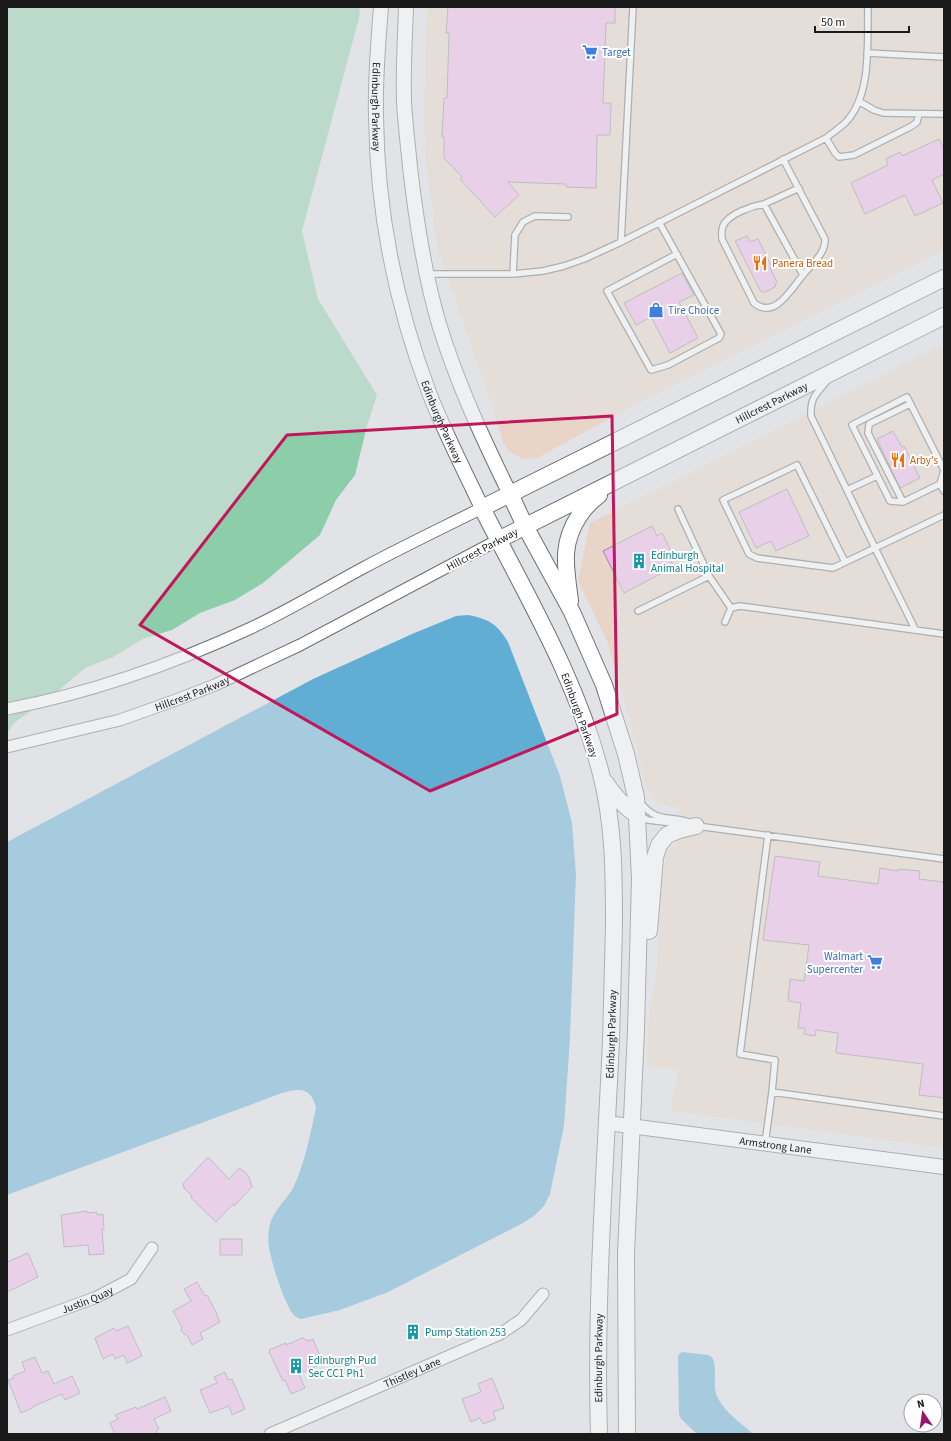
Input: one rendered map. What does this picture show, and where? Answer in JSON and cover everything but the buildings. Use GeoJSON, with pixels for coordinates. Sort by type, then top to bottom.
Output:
{"type":"FeatureCollection","features":[{"type":"Feature","properties":{"kind":"main road"},"geometry":{"type":"LineString","coordinates":[[482,508],[944,278]]}},
{"type":"Feature","properties":{"kind":"main road","name":"Hillcrest Parkway"},"geometry":{"type":"LineString","coordinates":[[498,540],[944,316]]}},
{"type":"Feature","properties":{"kind":"main road"},"geometry":{"type":"LineString","coordinates":[[572,612],[565,565],[567,539],[574,523],[584,509],[596,497],[632,473]]}},
{"type":"Feature","properties":{"kind":"main road"},"geometry":{"type":"LineString","coordinates":[[510,494],[525,526],[572,612],[604,685],[626,754],[636,797],[640,879],[637,1002],[626,1254],[627,1434]]}},
{"type":"Feature","properties":{"kind":"main road","name":"Edinburgh Parkway"},"geometry":{"type":"LineString","coordinates":[[482,508],[568,677],[584,719],[601,775],[608,812],[614,876],[613,986],[601,1271],[599,1434]]}},
{"type":"Feature","properties":{"kind":"main road"},"geometry":{"type":"LineString","coordinates":[[601,775],[615,796],[627,808],[637,815]]}},
{"type":"Feature","properties":{"kind":"main road"},"geometry":{"type":"LineString","coordinates":[[637,1002],[647,959],[655,857],[659,845],[667,835],[679,830],[696,826]]}},
{"type":"Feature","properties":{"kind":"street","name":"Edinburgh Parkway"},"geometry":{"type":"LineString","coordinates":[[380,7],[376,116],[380,184],[390,252],[405,319],[424,378],[438,413],[482,508]]}},
{"type":"Feature","properties":{"kind":"street"},"geometry":{"type":"LineString","coordinates":[[406,7],[404,78],[406,124],[416,214],[426,274],[439,325],[454,369],[471,411],[510,494]]}},
{"type":"Feature","properties":{"kind":"street"},"geometry":{"type":"LineString","coordinates":[[7,709],[96,687],[157,668],[208,647],[252,627],[375,562],[482,508]]}},
{"type":"Feature","properties":{"kind":"street","name":"Hillcrest Parkway"},"geometry":{"type":"LineString","coordinates":[[7,747],[120,720],[215,685],[300,645],[498,540]]}},
{"type":"Feature","properties":{"kind":"street","name":"Armstrong Lane"},"geometry":{"type":"LineString","coordinates":[[607,1123],[944,1167]]}},
{"type":"Feature","properties":{"kind":"street","name":"Justin Quay"},"geometry":{"type":"LineString","coordinates":[[7,1330],[97,1297],[131,1279],[152,1248]]}},
{"type":"Feature","properties":{"kind":"street","name":"Thistley Lane"},"geometry":{"type":"LineString","coordinates":[[270,1434],[500,1334],[521,1320],[543,1294]]}},
{"type":"Feature","properties":{"kind":"lane"},"geometry":{"type":"LineString","coordinates":[[621,242],[633,7]]}},
{"type":"Feature","properties":{"kind":"lane"},"geometry":{"type":"LineString","coordinates":[[426,274],[513,274],[543,271],[564,266],[584,259],[621,242],[826,138],[846,123],[860,102],[866,80],[868,7]]}},
{"type":"Feature","properties":{"kind":"lane"},"geometry":{"type":"LineString","coordinates":[[867,53],[944,57]]}},
{"type":"Feature","properties":{"kind":"lane"},"geometry":{"type":"LineString","coordinates":[[860,102],[883,113],[944,114]]}},
{"type":"Feature","properties":{"kind":"lane"},"geometry":{"type":"LineString","coordinates":[[826,138],[839,157],[854,156],[912,126],[917,122],[920,114]]}},
{"type":"Feature","properties":{"kind":"lane"},"geometry":{"type":"LineString","coordinates":[[783,159],[799,188],[825,239],[826,245],[780,303],[766,309],[754,303],[722,239],[722,232],[726,220],[754,205],[764,204],[799,188]]}},
{"type":"Feature","properties":{"kind":"lane"},"geometry":{"type":"LineString","coordinates":[[764,204],[803,275]]}},
{"type":"Feature","properties":{"kind":"lane"},"geometry":{"type":"LineString","coordinates":[[513,274],[515,235],[523,222],[535,216],[568,217]]}},
{"type":"Feature","properties":{"kind":"lane"},"geometry":{"type":"LineString","coordinates":[[659,222],[677,254],[721,334],[719,338],[668,365],[651,370],[607,291],[677,254]]}},
{"type":"Feature","properties":{"kind":"lane"},"geometry":{"type":"LineString","coordinates":[[836,370],[813,397],[811,416],[915,629]]}},
{"type":"Feature","properties":{"kind":"lane"},"geometry":{"type":"LineString","coordinates":[[940,484],[903,502],[890,501],[852,425],[907,397],[944,470],[940,484],[944,491]]}},
{"type":"Feature","properties":{"kind":"lane"},"geometry":{"type":"LineString","coordinates":[[903,502],[868,433],[869,424],[910,404]]}},
{"type":"Feature","properties":{"kind":"lane"},"geometry":{"type":"LineString","coordinates":[[845,562],[797,465],[723,500],[749,554],[757,558],[833,568],[944,516]]}},
{"type":"Feature","properties":{"kind":"lane"},"geometry":{"type":"LineString","coordinates":[[847,490],[877,476]]}},
{"type":"Feature","properties":{"kind":"lane"},"geometry":{"type":"LineString","coordinates":[[678,509],[709,576],[731,608]]}},
{"type":"Feature","properties":{"kind":"lane"},"geometry":{"type":"LineString","coordinates":[[638,611],[709,576]]}},
{"type":"Feature","properties":{"kind":"lane"},"geometry":{"type":"LineString","coordinates":[[731,608],[740,606],[944,634]]}},
{"type":"Feature","properties":{"kind":"lane"},"geometry":{"type":"LineString","coordinates":[[725,622],[731,608]]}},
{"type":"Feature","properties":{"kind":"lane"},"geometry":{"type":"LineString","coordinates":[[636,797],[646,811],[661,818],[685,821],[696,826]]}},
{"type":"Feature","properties":{"kind":"lane"},"geometry":{"type":"LineString","coordinates":[[637,815],[648,820],[944,859]]}},
{"type":"Feature","properties":{"kind":"lane"},"geometry":{"type":"LineString","coordinates":[[765,1144],[775,1060],[740,1054],[768,835]]}},
{"type":"Feature","properties":{"kind":"lane"},"geometry":{"type":"LineString","coordinates":[[772,1092],[944,1116]]}},
{"type":"Feature","properties":{"kind":"highlighted area"},"geometry":{"type":"Polygon","coordinates":[[[612,416],[617,714],[430,791],[140,625],[287,435],[612,416]]]}},
{"type":"Feature","properties":{"kind":"shaded area"},"geometry":{"type":"Polygon","coordinates":[[[428,7],[944,7],[944,250],[644,400],[537,458],[523,459],[509,452],[503,442],[489,396],[438,251],[425,153],[424,103],[428,7]]]}},
{"type":"Feature","properties":{"kind":"shaded area"},"geometry":{"type":"Polygon","coordinates":[[[944,345],[944,1148],[672,1111],[672,1101],[679,1069],[647,1067],[649,1018],[658,960],[661,895],[666,855],[671,846],[676,844],[680,808],[666,806],[653,799],[646,787],[632,728],[607,641],[578,581],[590,523],[944,345]]]}},
{"type":"Feature","properties":{"kind":"green space"},"geometry":{"type":"Polygon","coordinates":[[[7,7],[360,7],[359,18],[302,231],[318,299],[377,395],[367,426],[355,475],[336,500],[320,535],[263,583],[235,600],[200,613],[172,630],[143,639],[113,657],[85,668],[52,696],[14,723],[7,733],[7,7]]]}},
{"type":"Feature","properties":{"kind":"water"},"geometry":{"type":"Polygon","coordinates":[[[468,615],[482,618],[492,623],[508,642],[560,776],[572,823],[576,874],[570,1038],[564,1126],[550,1194],[544,1206],[534,1216],[523,1223],[388,1292],[340,1310],[301,1319],[293,1314],[282,1293],[271,1255],[268,1236],[272,1219],[293,1188],[304,1159],[309,1139],[316,1108],[311,1096],[304,1091],[294,1090],[282,1093],[7,1195],[7,842],[313,679],[412,634],[456,616],[468,615]]]}},
{"type":"Feature","properties":{"kind":"water"},"geometry":{"type":"Polygon","coordinates":[[[682,1352],[708,1355],[712,1357],[715,1368],[716,1395],[724,1407],[753,1434],[697,1434],[681,1419],[679,1414],[678,1358],[679,1354],[682,1352]]]}},
{"type":"Feature","properties":{"kind":"place","name":"Target"},"geometry":{"type":"Point","coordinates":[590,52]}},
{"type":"Feature","properties":{"kind":"place","name":"Panera Bread"},"geometry":{"type":"Point","coordinates":[760,263]}},
{"type":"Feature","properties":{"kind":"place","name":"Tire Choice"},"geometry":{"type":"Point","coordinates":[656,310]}},
{"type":"Feature","properties":{"kind":"place","name":"Arby's"},"geometry":{"type":"Point","coordinates":[898,460]}},
{"type":"Feature","properties":{"kind":"place","name":"Edinburgh Animal Hospital"},"geometry":{"type":"Point","coordinates":[639,561]}},
{"type":"Feature","properties":{"kind":"place","name":"Walmart Supercenter"},"geometry":{"type":"Point","coordinates":[875,962]}},
{"type":"Feature","properties":{"kind":"place","name":"Pump Station 253"},"geometry":{"type":"Point","coordinates":[413,1332]}},
{"type":"Feature","properties":{"kind":"place","name":"Edinburgh Pud Sec CC1 Ph1"},"geometry":{"type":"Point","coordinates":[296,1366]}}]}
